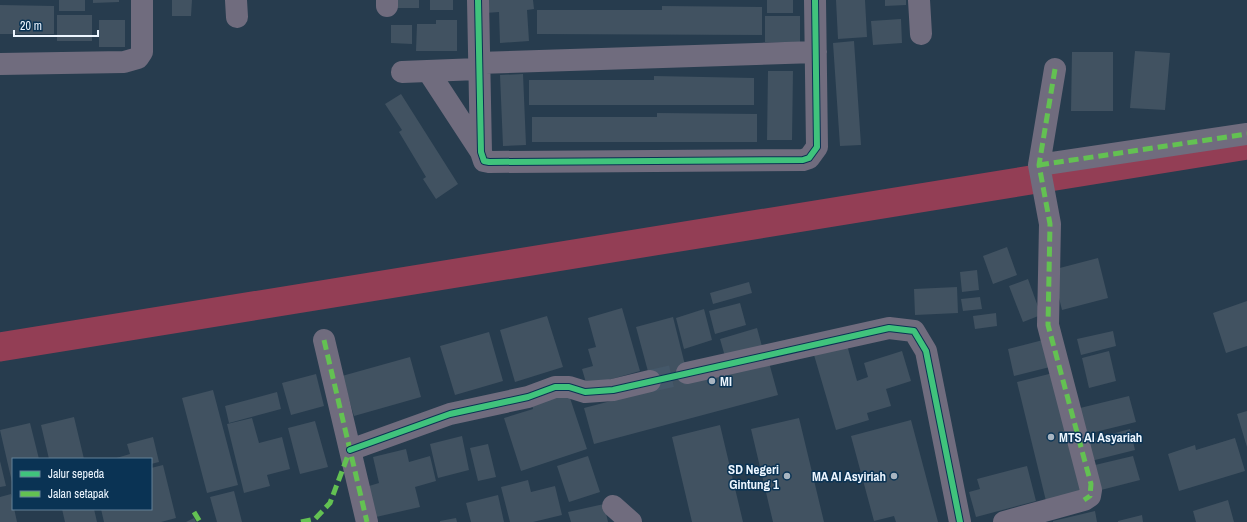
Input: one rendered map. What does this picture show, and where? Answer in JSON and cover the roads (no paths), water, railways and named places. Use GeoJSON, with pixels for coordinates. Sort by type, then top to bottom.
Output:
{"type":"FeatureCollection","features":[{"type":"Feature","properties":{"kind":"street"},"geometry":{"type":"LineString","coordinates":[[0,64],[124,62],[138,58],[142,52],[142,0]]}},
{"type":"Feature","properties":{"kind":"street"},"geometry":{"type":"LineString","coordinates":[[478,0],[478,66],[481,152]]}},
{"type":"Feature","properties":{"kind":"street"},"geometry":{"type":"LineString","coordinates":[[428,71],[481,152],[484,161],[803,160],[809,158],[817,147],[814,0]]}},
{"type":"Feature","properties":{"kind":"street"},"geometry":{"type":"LineString","coordinates":[[919,0],[921,34]]}},
{"type":"Feature","properties":{"kind":"street"},"geometry":{"type":"LineString","coordinates":[[402,72],[478,66],[816,52]]}},
{"type":"Feature","properties":{"kind":"street"},"geometry":{"type":"LineString","coordinates":[[1004,522],[1084,500],[1090,496],[1091,490],[1048,325],[1050,224],[1040,170],[1054,69]]}},
{"type":"Feature","properties":{"kind":"street"},"geometry":{"type":"LineString","coordinates":[[1040,170],[1247,134]]}},
{"type":"Feature","properties":{"kind":"street"},"geometry":{"type":"LineString","coordinates":[[687,373],[889,328],[914,331],[926,352],[960,522]]}},
{"type":"Feature","properties":{"kind":"street"},"geometry":{"type":"LineString","coordinates":[[324,340],[367,522]]}},
{"type":"Feature","properties":{"kind":"street"},"geometry":{"type":"LineString","coordinates":[[350,450],[450,414],[528,397],[555,387],[569,387],[585,392],[613,390],[650,381]]}},
{"type":"Feature","properties":{"kind":"street"},"geometry":{"type":"LineString","coordinates":[[613,506],[631,522]]}},
{"type":"Feature","properties":{"kind":"waterway"},"geometry":{"type":"LineString","coordinates":[[0,347],[1247,145]]}},
{"type":"Feature","properties":{"kind":"tunnel"},"geometry":{"type":"LineString","coordinates":[[650,381],[687,373]]}},
{"type":"Feature","properties":{"kind":"place","name":"MI"},"geometry":{"type":"Point","coordinates":[712,381]}},
{"type":"Feature","properties":{"kind":"place","name":"MTS Al Asyariah"},"geometry":{"type":"Point","coordinates":[1051,437]}},
{"type":"Feature","properties":{"kind":"place","name":"SD Negeri Gintung 1"},"geometry":{"type":"Point","coordinates":[787,476]}},
{"type":"Feature","properties":{"kind":"place","name":"MA Al Asyiriah"},"geometry":{"type":"Point","coordinates":[894,476]}}]}
